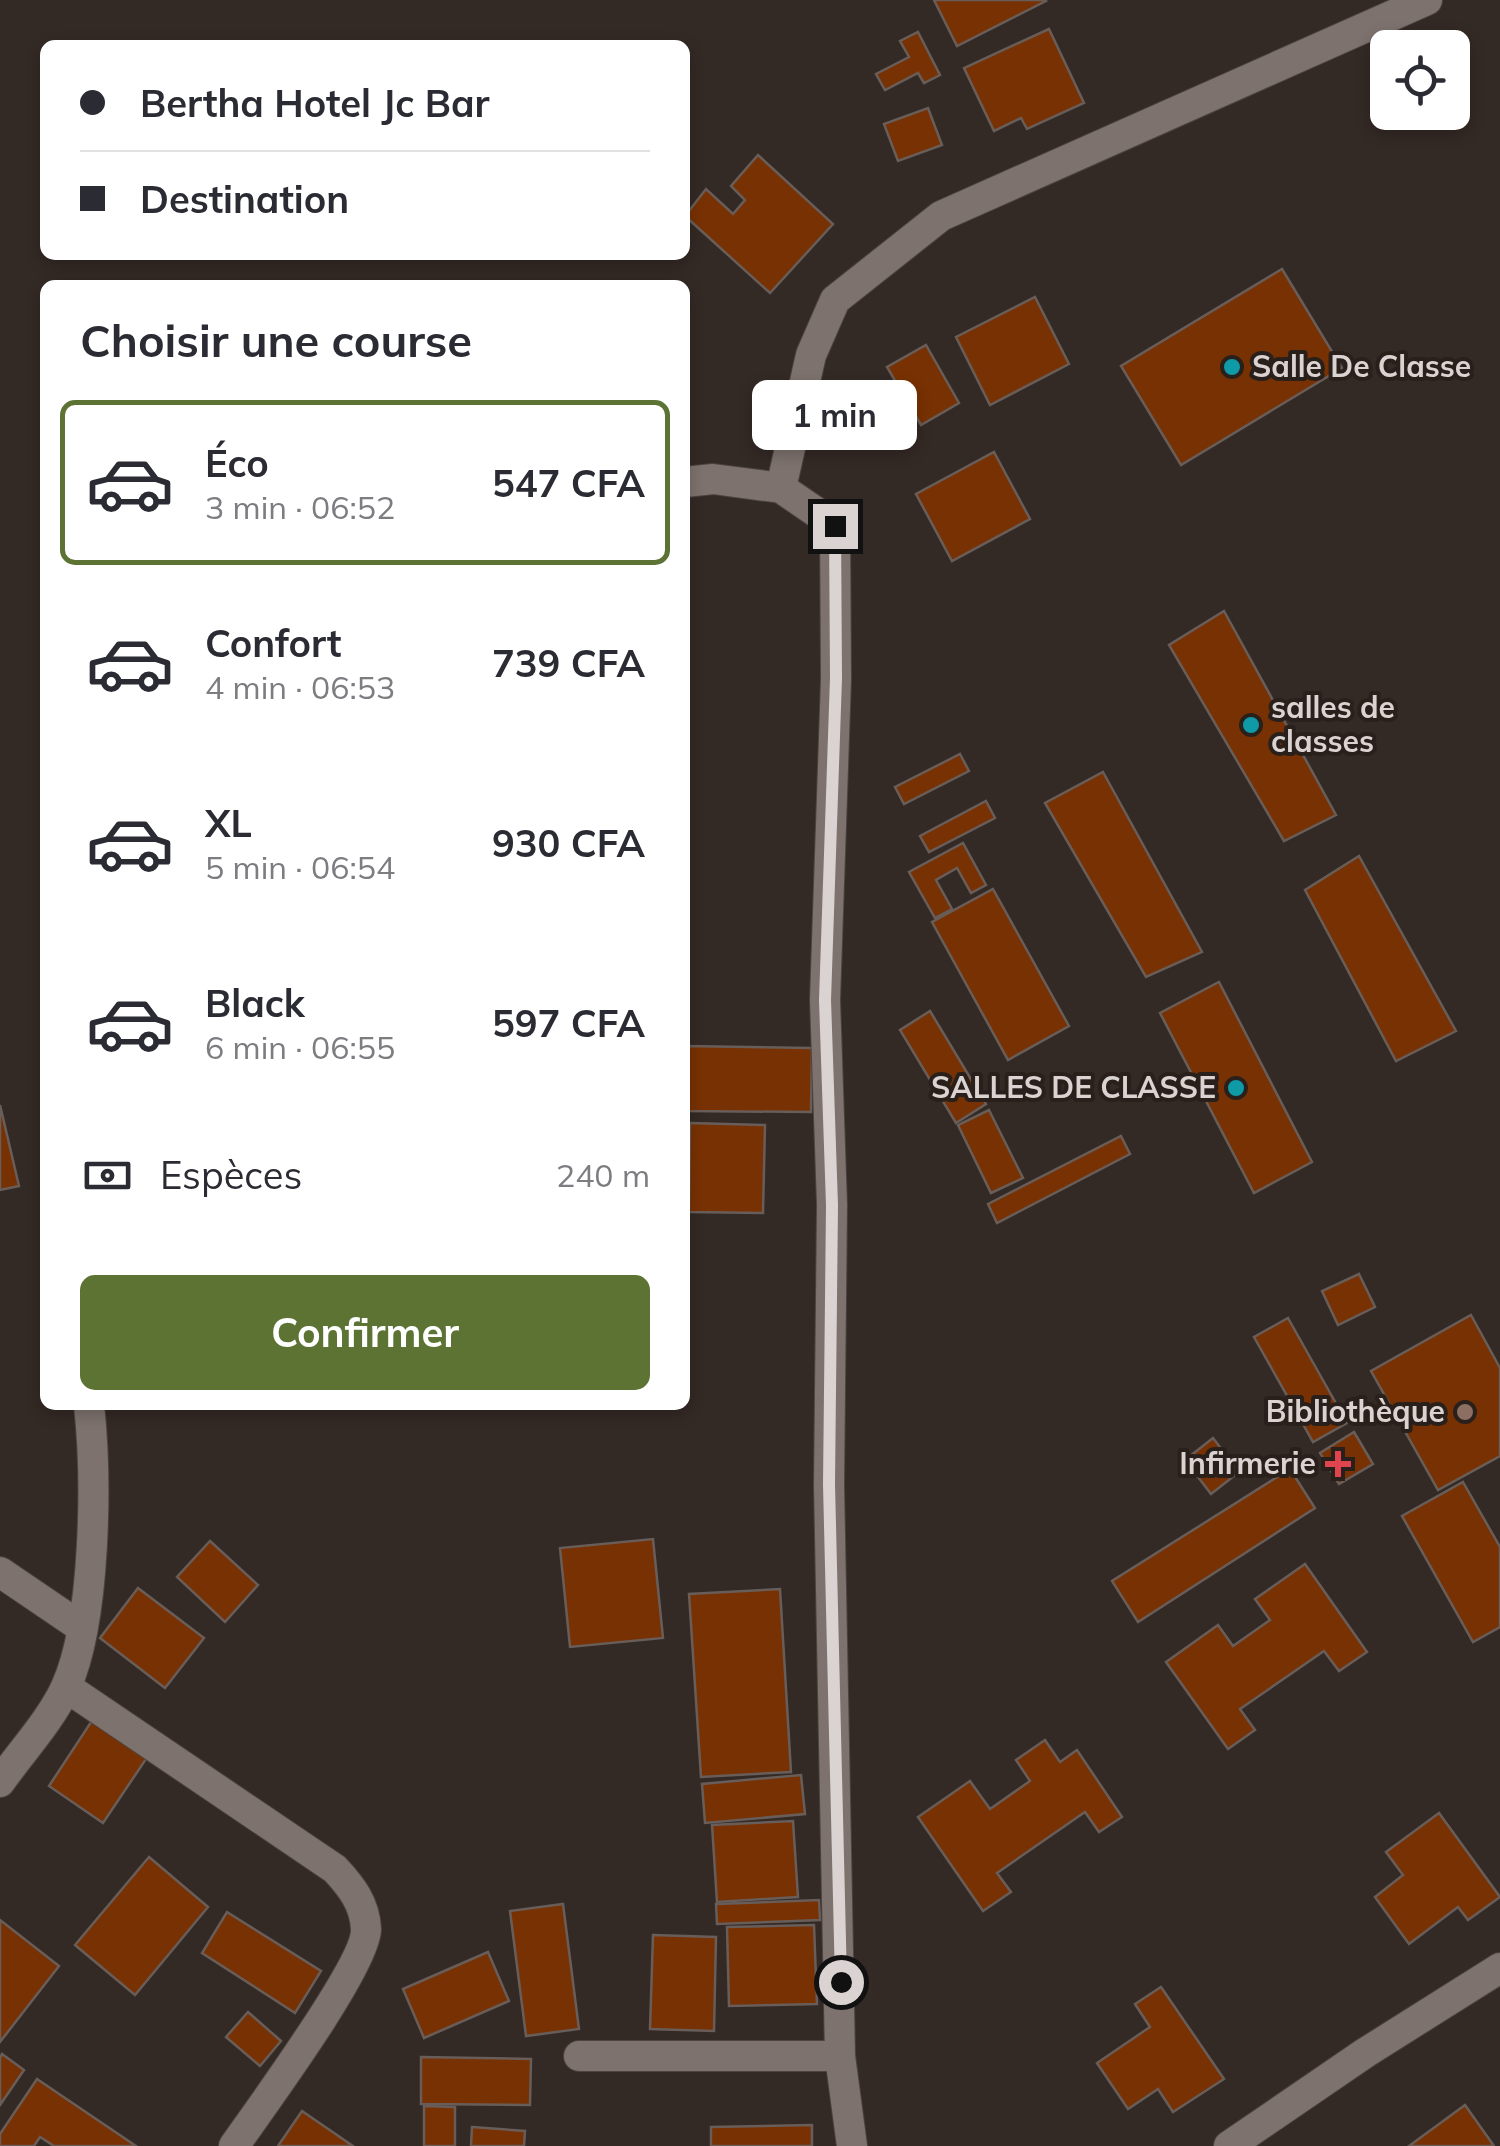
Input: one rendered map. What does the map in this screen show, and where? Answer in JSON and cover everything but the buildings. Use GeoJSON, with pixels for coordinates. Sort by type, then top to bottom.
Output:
{"type":"FeatureCollection","features":[{"type":"Feature","properties":{"kind":"street"},"geometry":{"type":"LineString","coordinates":[[780,488],[810,355],[835,300],[940,216],[1427,0]]}},
{"type":"Feature","properties":{"kind":"street"},"geometry":{"type":"LineString","coordinates":[[690,481],[714,479],[780,488],[835,526],[836,678],[825,1000],[832,1205],[829,1484],[840,2056],[852,2146]]}},
{"type":"Feature","properties":{"kind":"street"},"geometry":{"type":"LineString","coordinates":[[0,1782],[66,1687],[81,1627],[88,1588],[94,1451],[90,1410]]}},
{"type":"Feature","properties":{"kind":"street"},"geometry":{"type":"LineString","coordinates":[[0,1572],[81,1627]]}},
{"type":"Feature","properties":{"kind":"street"},"geometry":{"type":"LineString","coordinates":[[66,1687],[336,1869],[356,1892],[367,1932],[338,1995],[234,2146]]}},
{"type":"Feature","properties":{"kind":"street"},"geometry":{"type":"LineString","coordinates":[[1229,2146],[1365,2052],[1500,1968]]}},
{"type":"Feature","properties":{"kind":"street"},"geometry":{"type":"LineString","coordinates":[[579,2056],[840,2056]]}},
{"type":"Feature","properties":{"kind":"place","name":"Salle De Classe"},"geometry":{"type":"Point","coordinates":[1232,367]}},
{"type":"Feature","properties":{"kind":"place","name":"salles de classes"},"geometry":{"type":"Point","coordinates":[1251,725]}},
{"type":"Feature","properties":{"kind":"place","name":"SALLES DE CLASSE"},"geometry":{"type":"Point","coordinates":[1236,1088]}},
{"type":"Feature","properties":{"kind":"place","name":"Bibliothèque"},"geometry":{"type":"Point","coordinates":[1465,1412]}},
{"type":"Feature","properties":{"kind":"place","name":"Infirmerie"},"geometry":{"type":"Point","coordinates":[1338,1464]}},
{"type":"Feature","properties":{"kind":"route"},"geometry":{"type":"LineString","coordinates":[[835,526],[836,678],[825,1000],[832,1205],[829,1484],[841,1982]]}}]}
